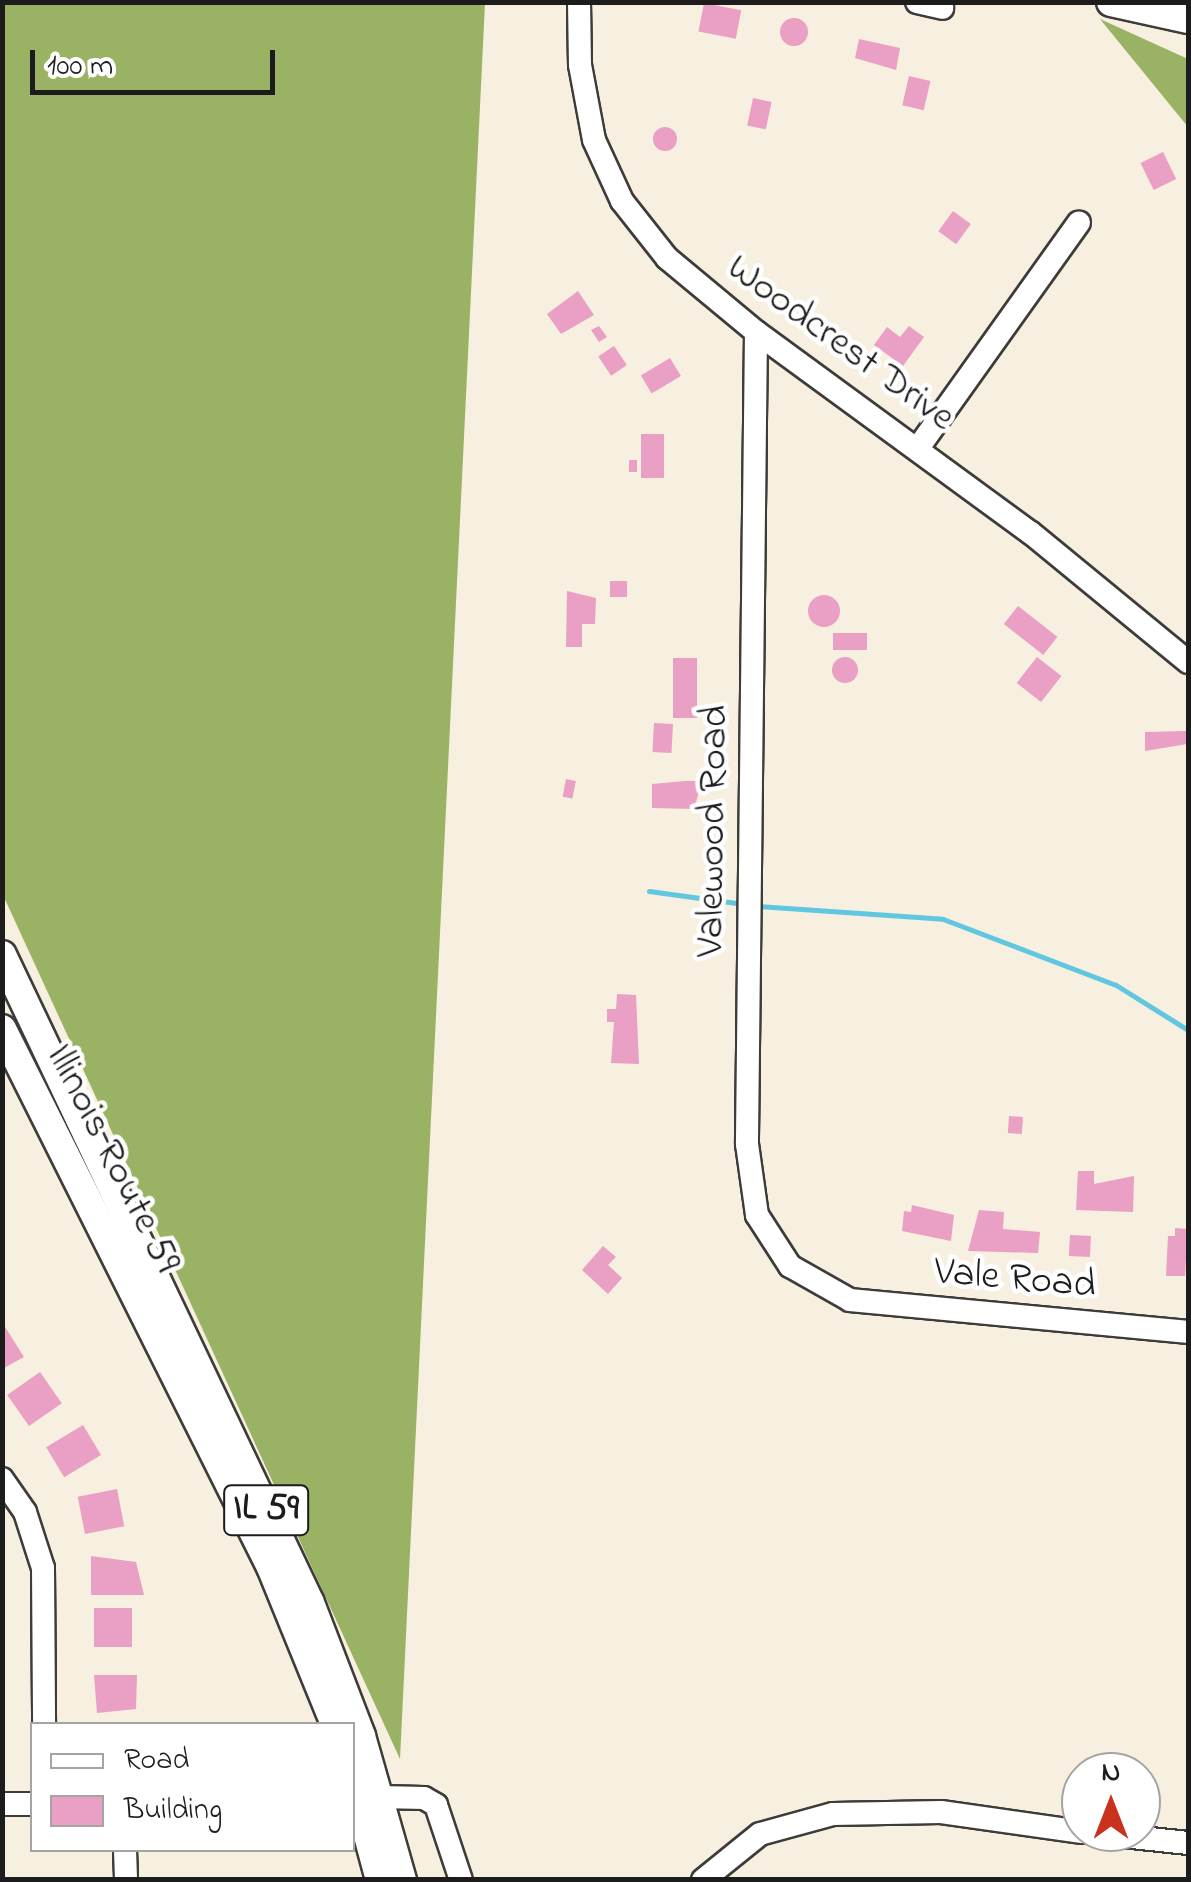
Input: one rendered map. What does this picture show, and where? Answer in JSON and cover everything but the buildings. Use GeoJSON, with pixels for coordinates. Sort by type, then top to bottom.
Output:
{"type":"FeatureCollection","features":[{"type":"Feature","properties":{"kind":"main road"},"geometry":{"type":"LineString","coordinates":[[1111,2],[1188,19]]}},
{"type":"Feature","properties":{"kind":"main road","name":"Illinois Route 59"},"geometry":{"type":"LineString","coordinates":[[2,955],[310,1603],[342,1722]]}},
{"type":"Feature","properties":{"kind":"main road","name":"Illinois Route 59"},"geometry":{"type":"LineString","coordinates":[[2,1028],[271,1567],[334,1722]]}},
{"type":"Feature","properties":{"kind":"main road","name":"IL 59"},"geometry":{"type":"LineString","coordinates":[[361,1792],[380,1880]]}},
{"type":"Feature","properties":{"kind":"main road","name":"IL 59"},"geometry":{"type":"LineString","coordinates":[[361,1792],[402,1880]]}},
{"type":"Feature","properties":{"kind":"street","name":"Woodcrest Drive"},"geometry":{"type":"LineString","coordinates":[[580,2],[586,111],[622,202],[667,258],[756,332],[918,448],[1188,662]]}},
{"type":"Feature","properties":{"kind":"street"},"geometry":{"type":"LineString","coordinates":[[916,2],[942,8]]}},
{"type":"Feature","properties":{"kind":"street"},"geometry":{"type":"LineString","coordinates":[[918,448],[1079,222]]}},
{"type":"Feature","properties":{"kind":"street","name":"Valewood Road"},"geometry":{"type":"LineString","coordinates":[[756,332],[747,1144],[754,1203],[768,1236],[790,1266],[837,1294]]}},
{"type":"Feature","properties":{"kind":"street","name":"Vale Road"},"geometry":{"type":"LineString","coordinates":[[837,1294],[878,1306],[1188,1332]]}},
{"type":"Feature","properties":{"kind":"street"},"geometry":{"type":"LineString","coordinates":[[2,1478],[25,1512],[43,1568],[44,1722]]}},
{"type":"Feature","properties":{"kind":"street"},"geometry":{"type":"LineString","coordinates":[[361,1792],[424,1798],[436,1805],[461,1880]]}},
{"type":"Feature","properties":{"kind":"street"},"geometry":{"type":"LineString","coordinates":[[2,1804],[30,1804]]}},
{"type":"Feature","properties":{"kind":"street"},"geometry":{"type":"LineString","coordinates":[[703,1880],[760,1834],[832,1814],[941,1812],[1061,1829]]}},
{"type":"Feature","properties":{"kind":"street"},"geometry":{"type":"LineString","coordinates":[[1161,1840],[1188,1843]]}},
{"type":"Feature","properties":{"kind":"street"},"geometry":{"type":"LineString","coordinates":[[126,1852],[126,1880]]}},
{"type":"Feature","properties":{"kind":"green space"},"geometry":{"type":"Polygon","coordinates":[[[2,3],[485,3],[400,1759],[3,895],[2,3]]]}},
{"type":"Feature","properties":{"kind":"green space"},"geometry":{"type":"Polygon","coordinates":[[[1100,19],[1188,59],[1188,127],[1100,19]]]}},
{"type":"Feature","properties":{"kind":"waterway"},"geometry":{"type":"LineString","coordinates":[[649,891],[736,903]]}},
{"type":"Feature","properties":{"kind":"waterway"},"geometry":{"type":"LineString","coordinates":[[759,906],[943,919],[1116,985],[1188,1030]]}}]}
